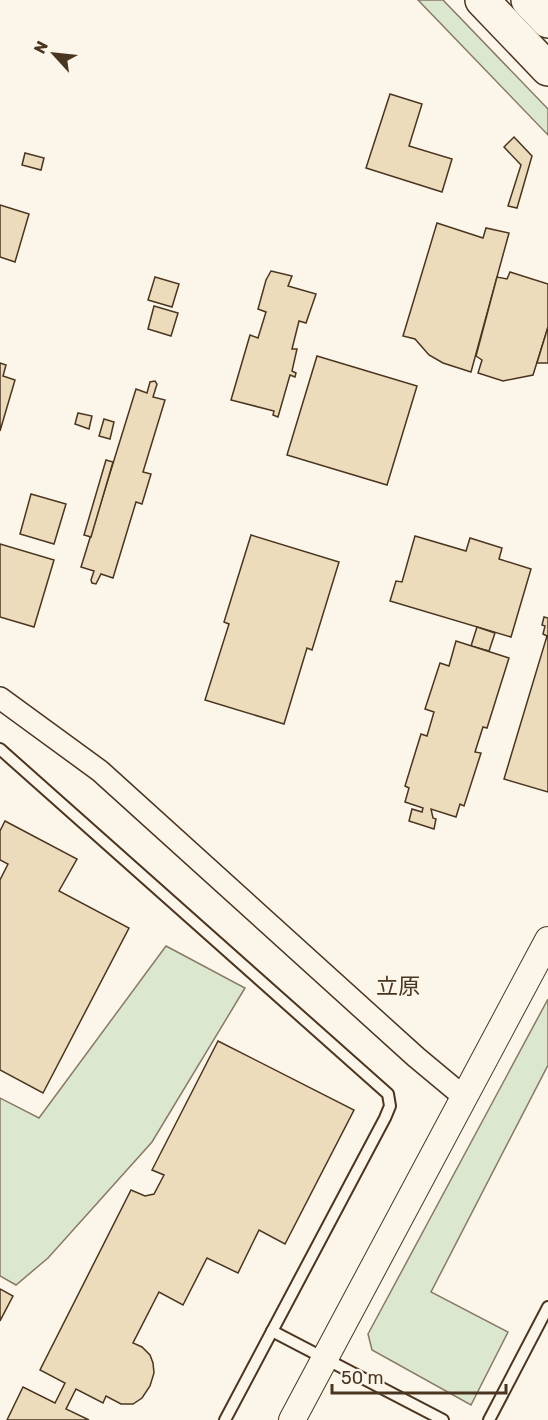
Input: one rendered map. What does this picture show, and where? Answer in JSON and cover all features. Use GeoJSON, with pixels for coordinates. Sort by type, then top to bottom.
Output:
{"type":"FeatureCollection","features":[{"type":"Feature","properties":{"kind":"highway"},"geometry":{"type":"LineString","coordinates":[[482,0],[548,69]]}},
{"type":"Feature","properties":{"kind":"highway"},"geometry":{"type":"LineString","coordinates":[[528,0],[548,21]]}},
{"type":"Feature","properties":{"kind":"street"},"geometry":{"type":"LineString","coordinates":[[0,698],[100,771],[416,1057],[464,1097]]}},
{"type":"Feature","properties":{"kind":"street"},"geometry":{"type":"LineString","coordinates":[[292,1420],[548,940]]}},
{"type":"Feature","properties":{"kind":"lane"},"geometry":{"type":"LineString","coordinates":[[0,749],[388,1094],[390,1106],[385,1118],[225,1420]]}},
{"type":"Feature","properties":{"kind":"lane"},"geometry":{"type":"LineString","coordinates":[[489,1420],[548,1307]]}},
{"type":"Feature","properties":{"kind":"lane"},"geometry":{"type":"LineString","coordinates":[[272,1330],[443,1420]]}},
{"type":"Feature","properties":{"kind":"green space"},"geometry":{"type":"Polygon","coordinates":[[[418,0],[443,0],[548,109],[548,135],[418,0]]]}},
{"type":"Feature","properties":{"kind":"green space"},"geometry":{"type":"Polygon","coordinates":[[[166,946],[245,988],[152,1142],[48,1258],[16,1285],[0,1276],[0,1098],[39,1118],[166,946]]]}},
{"type":"Feature","properties":{"kind":"green space"},"geometry":{"type":"Polygon","coordinates":[[[548,999],[548,1065],[431,1292],[508,1332],[471,1405],[372,1350],[368,1334],[548,999]]]}},
{"type":"Feature","properties":{"kind":"building"},"geometry":{"type":"Polygon","coordinates":[[[390,94],[422,104],[409,146],[452,159],[442,192],[366,168],[390,94]]]}},
{"type":"Feature","properties":{"kind":"building"},"geometry":{"type":"Polygon","coordinates":[[[514,137],[532,156],[517,208],[508,206],[521,165],[504,147],[514,137]]]}},
{"type":"Feature","properties":{"kind":"building"},"geometry":{"type":"Polygon","coordinates":[[[25,153],[44,158],[41,170],[22,165],[25,153]]]}},
{"type":"Feature","properties":{"kind":"building"},"geometry":{"type":"Polygon","coordinates":[[[0,205],[29,214],[15,262],[0,257],[0,205]]]}},
{"type":"Feature","properties":{"kind":"building"},"geometry":{"type":"Polygon","coordinates":[[[437,223],[483,238],[486,228],[509,233],[471,372],[443,363],[429,355],[415,339],[403,336],[437,223]]]}},
{"type":"Feature","properties":{"kind":"building"},"geometry":{"type":"Polygon","coordinates":[[[271,271],[292,276],[288,286],[316,294],[306,323],[299,321],[292,349],[297,349],[292,371],[296,373],[295,377],[290,375],[278,417],[273,415],[274,411],[231,400],[250,335],[258,338],[266,312],[258,309],[266,280],[271,271]]]}},
{"type":"Feature","properties":{"kind":"building"},"geometry":{"type":"Polygon","coordinates":[[[510,272],[548,284],[548,327],[533,375],[503,381],[478,373],[482,360],[476,356],[497,277],[507,279],[510,272]]]}},
{"type":"Feature","properties":{"kind":"building"},"geometry":{"type":"Polygon","coordinates":[[[155,277],[179,284],[172,307],[148,300],[155,277]]]}},
{"type":"Feature","properties":{"kind":"building"},"geometry":{"type":"Polygon","coordinates":[[[154,306],[178,313],[171,336],[148,329],[154,306]]]}},
{"type":"Feature","properties":{"kind":"building"},"geometry":{"type":"Polygon","coordinates":[[[548,327],[548,363],[537,363],[548,327]]]}},
{"type":"Feature","properties":{"kind":"building"},"geometry":{"type":"Polygon","coordinates":[[[317,356],[417,386],[387,485],[287,455],[317,356]]]}},
{"type":"Feature","properties":{"kind":"building"},"geometry":{"type":"Polygon","coordinates":[[[0,363],[6,365],[3,376],[15,380],[0,431],[0,363]]]}},
{"type":"Feature","properties":{"kind":"building"},"geometry":{"type":"Polygon","coordinates":[[[155,381],[157,384],[153,397],[165,400],[143,472],[151,474],[142,504],[136,502],[113,578],[101,574],[96,584],[92,583],[94,571],[81,567],[136,389],[147,393],[150,382],[155,381]]]}},
{"type":"Feature","properties":{"kind":"building"},"geometry":{"type":"Polygon","coordinates":[[[78,413],[92,416],[89,429],[75,424],[78,413]]]}},
{"type":"Feature","properties":{"kind":"building"},"geometry":{"type":"Polygon","coordinates":[[[104,419],[114,422],[110,439],[99,436],[104,419]]]}},
{"type":"Feature","properties":{"kind":"building"},"geometry":{"type":"Polygon","coordinates":[[[106,460],[113,462],[91,537],[84,535],[106,460]]]}},
{"type":"Feature","properties":{"kind":"building"},"geometry":{"type":"Polygon","coordinates":[[[31,494],[66,504],[54,544],[20,534],[31,494]]]}},
{"type":"Feature","properties":{"kind":"building"},"geometry":{"type":"Polygon","coordinates":[[[251,535],[339,562],[312,650],[307,648],[284,724],[205,700],[229,624],[224,622],[251,535]]]}},
{"type":"Feature","properties":{"kind":"building"},"geometry":{"type":"Polygon","coordinates":[[[415,536],[466,551],[470,538],[502,548],[499,559],[531,569],[511,637],[390,601],[396,581],[402,582],[415,536]]]}},
{"type":"Feature","properties":{"kind":"building"},"geometry":{"type":"Polygon","coordinates":[[[0,544],[54,560],[34,627],[0,617],[0,544]]]}},
{"type":"Feature","properties":{"kind":"building"},"geometry":{"type":"Polygon","coordinates":[[[544,617],[548,618],[548,792],[504,779],[547,636],[543,634],[544,617]]]}},
{"type":"Feature","properties":{"kind":"building"},"geometry":{"type":"Polygon","coordinates":[[[477,627],[495,633],[489,651],[471,646],[477,627]]]}},
{"type":"Feature","properties":{"kind":"building"},"geometry":{"type":"Polygon","coordinates":[[[456,641],[509,658],[487,728],[483,727],[475,752],[481,753],[464,806],[460,804],[456,817],[431,809],[433,818],[436,819],[434,829],[409,821],[412,809],[422,812],[423,808],[405,802],[409,788],[405,786],[421,734],[427,736],[434,712],[425,709],[440,663],[449,666],[456,641]]]}},
{"type":"Feature","properties":{"kind":"building"},"geometry":{"type":"Polygon","coordinates":[[[5,821],[77,859],[59,891],[129,928],[43,1093],[0,1070],[0,880],[8,864],[0,860],[0,831],[5,821]]]}},
{"type":"Feature","properties":{"kind":"building"},"geometry":{"type":"Polygon","coordinates":[[[218,1041],[354,1110],[285,1244],[259,1230],[238,1273],[207,1258],[183,1305],[159,1292],[133,1343],[142,1347],[150,1355],[154,1373],[150,1386],[142,1398],[133,1404],[121,1404],[106,1396],[103,1403],[76,1389],[66,1409],[89,1420],[7,1420],[23,1387],[55,1403],[65,1383],[40,1370],[131,1190],[145,1196],[154,1194],[164,1175],[152,1170],[218,1041]]]}},
{"type":"Feature","properties":{"kind":"building"},"geometry":{"type":"Polygon","coordinates":[[[0,1289],[13,1296],[0,1321],[0,1289]]]}},
{"type":"Feature","properties":{"kind":"district","name":"立原"},"geometry":{"type":"Point","coordinates":[398,986]}}]}
